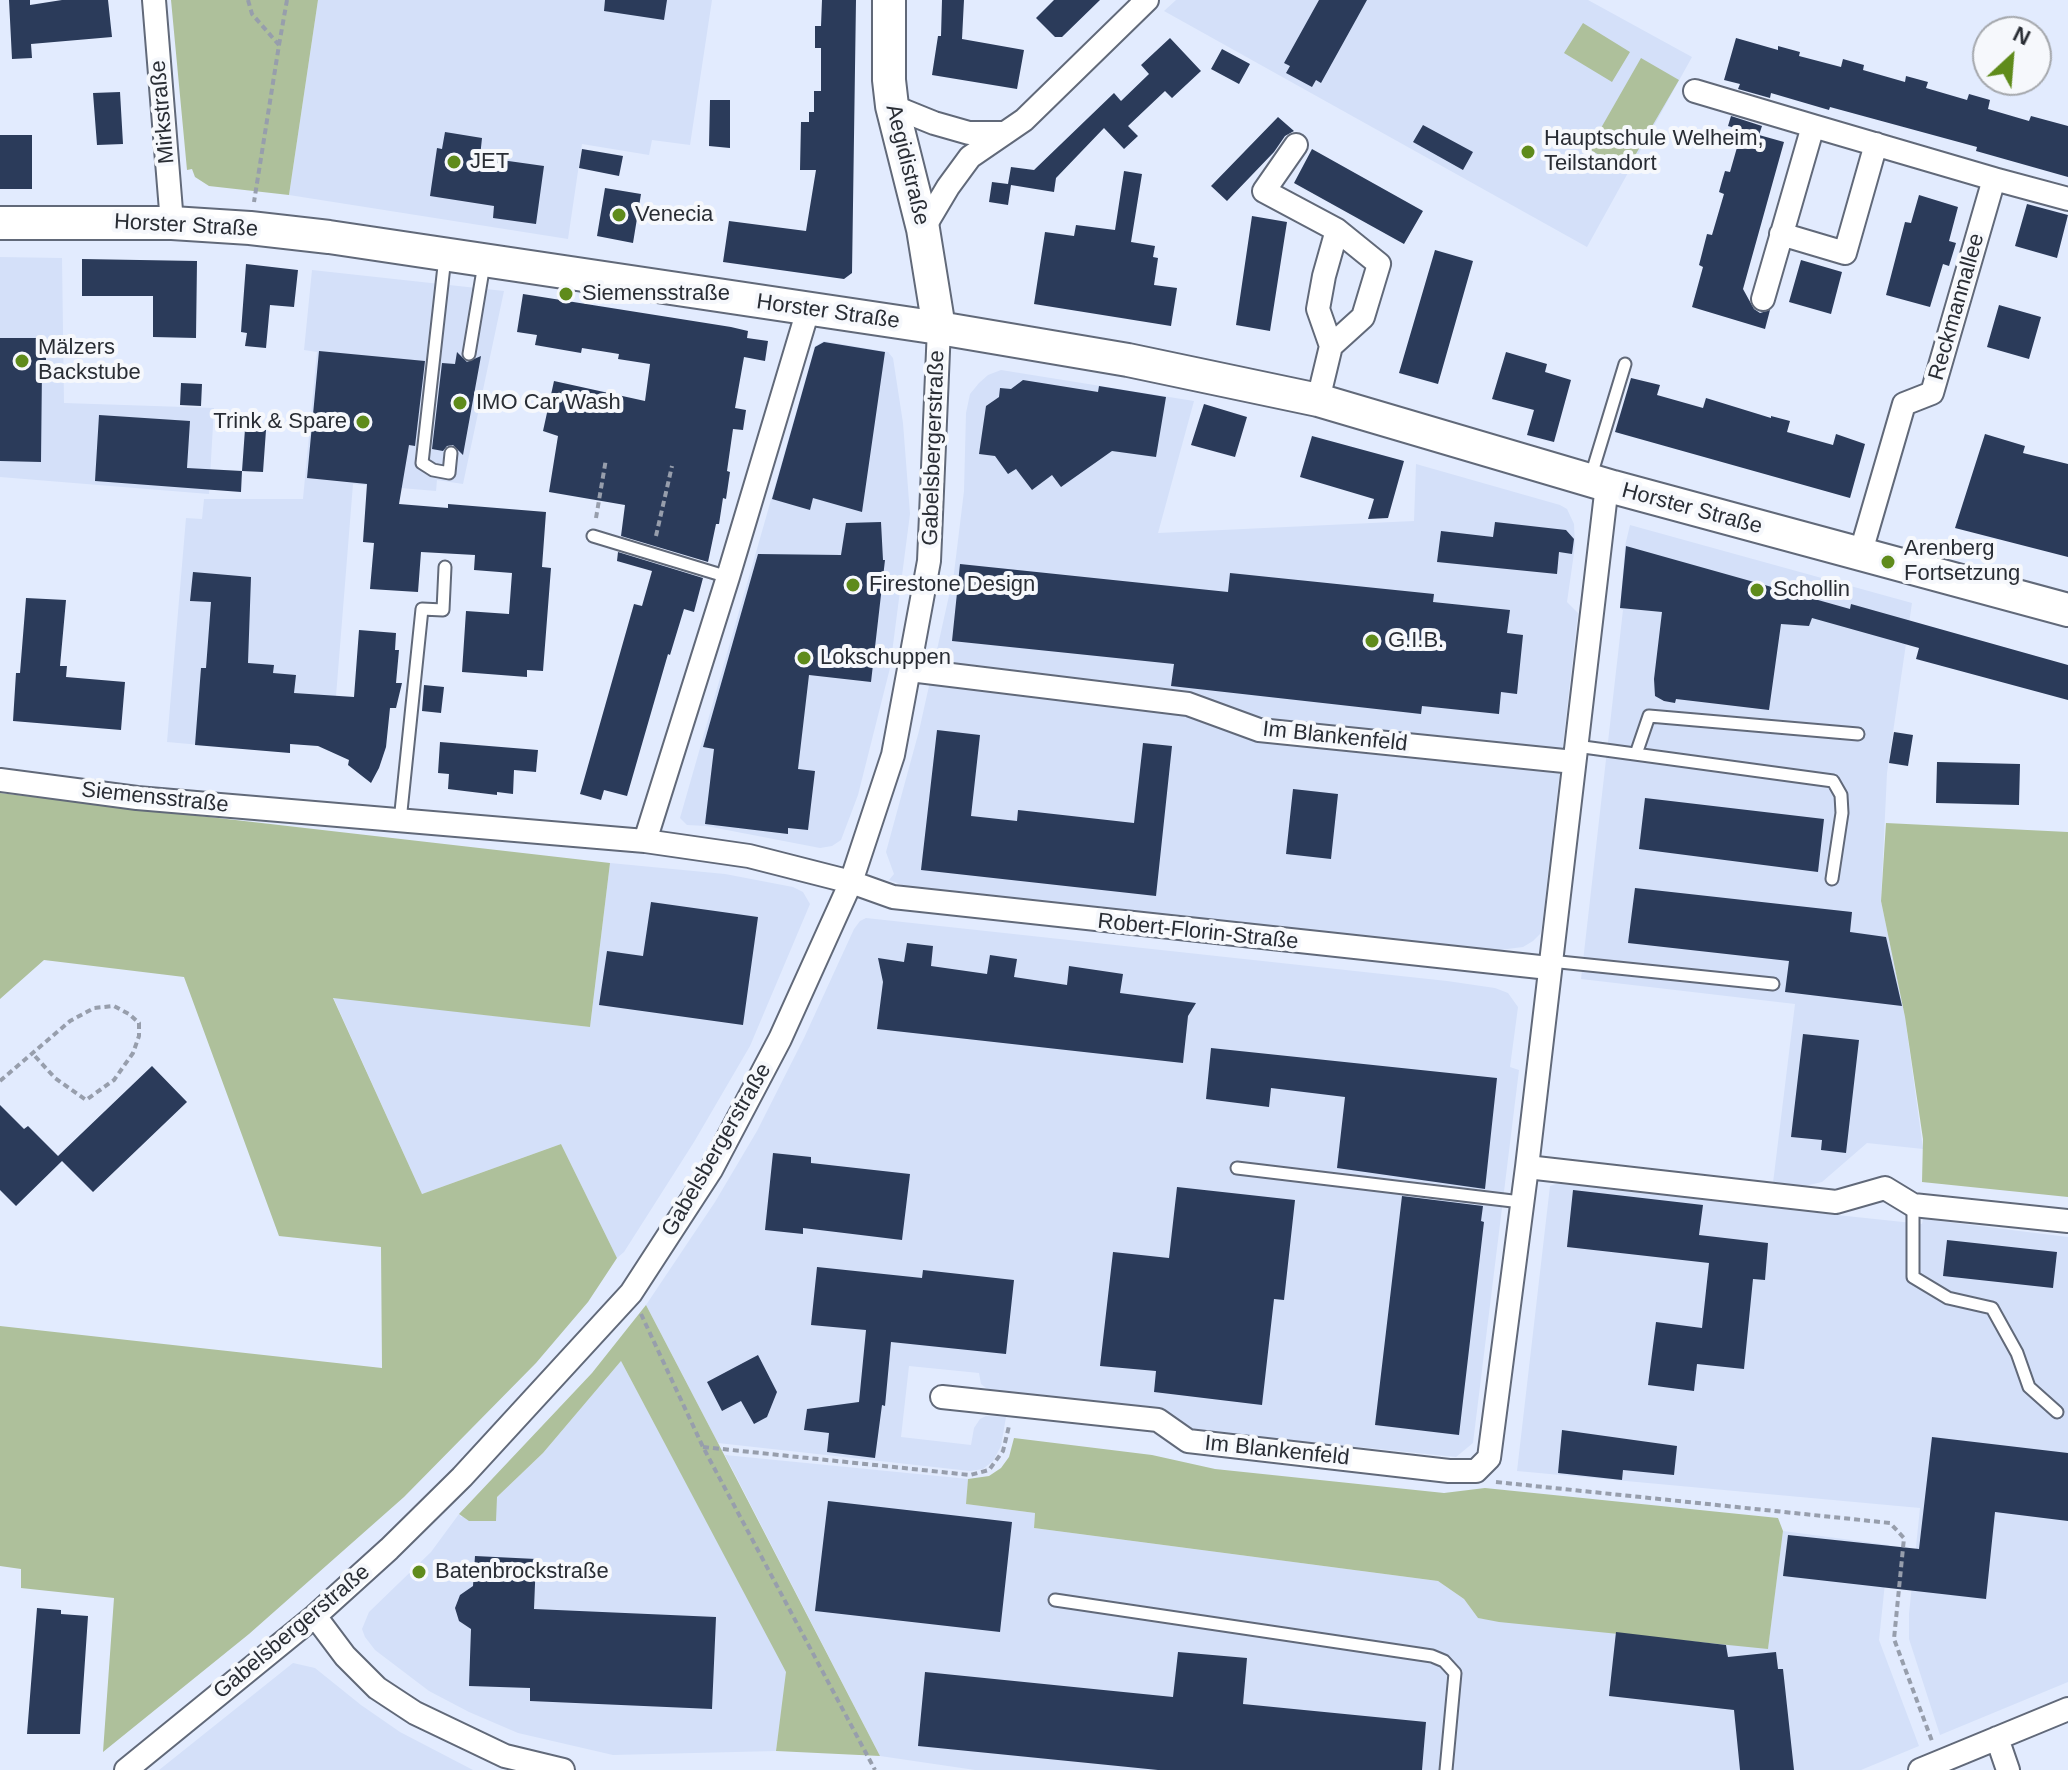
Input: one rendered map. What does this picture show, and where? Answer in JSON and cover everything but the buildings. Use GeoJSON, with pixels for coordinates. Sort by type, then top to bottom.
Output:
{"type":"FeatureCollection","features":[{"type":"Feature","properties":{"kind":"main road","name":"Aegidistraße"},"geometry":{"type":"LineString","coordinates":[[889,0],[892,106],[923,229],[939,328]]}},
{"type":"Feature","properties":{"kind":"main road","name":"Horster Straße"},"geometry":{"type":"LineString","coordinates":[[0,223],[172,223],[250,228],[446,253],[1128,360],[1318,400],[1598,482],[2068,610]]}},
{"type":"Feature","properties":{"kind":"street","name":"Mirkstraße"},"geometry":{"type":"LineString","coordinates":[[154,0],[172,223]]}},
{"type":"Feature","properties":{"kind":"street"},"geometry":{"type":"LineString","coordinates":[[923,229],[970,157],[1024,120],[1147,0]]}},
{"type":"Feature","properties":{"kind":"street"},"geometry":{"type":"LineString","coordinates":[[1695,91],[2068,199]]}},
{"type":"Feature","properties":{"kind":"street"},"geometry":{"type":"LineString","coordinates":[[892,106],[969,133],[1002,133]]}},
{"type":"Feature","properties":{"kind":"street"},"geometry":{"type":"LineString","coordinates":[[1763,299],[1813,126]]}},
{"type":"Feature","properties":{"kind":"street"},"geometry":{"type":"LineString","coordinates":[[1781,234],[1845,253],[1876,144]]}},
{"type":"Feature","properties":{"kind":"street"},"geometry":{"type":"LineString","coordinates":[[1296,145],[1264,191],[1337,230],[1379,264],[1363,317],[1331,346]]}},
{"type":"Feature","properties":{"kind":"street","name":"Reckmannallee"},"geometry":{"type":"LineString","coordinates":[[1860,555],[1904,404],[1932,393],[1994,179]]}},
{"type":"Feature","properties":{"kind":"street"},"geometry":{"type":"LineString","coordinates":[[1318,400],[1331,346],[1318,309],[1337,230]]}},
{"type":"Feature","properties":{"kind":"street"},"geometry":{"type":"LineString","coordinates":[[645,841],[808,310]]}},
{"type":"Feature","properties":{"kind":"street","name":"Gabelsbergerstraße"},"geometry":{"type":"LineString","coordinates":[[126,1770],[315,1616],[462,1477],[631,1293],[711,1170],[780,1039],[851,882],[893,755],[929,561],[939,328]]}},
{"type":"Feature","properties":{"kind":"street"},"geometry":{"type":"LineString","coordinates":[[1476,1471],[1489,1458],[1494,1433],[1527,1167],[1575,754],[1598,482]]}},
{"type":"Feature","properties":{"kind":"street","name":"Im Blankenfeld"},"geometry":{"type":"LineString","coordinates":[[910,670],[1188,704],[1259,730],[1575,754]]}},
{"type":"Feature","properties":{"kind":"street","name":"Siemensstraße"},"geometry":{"type":"LineString","coordinates":[[0,780],[137,798],[645,841],[749,856],[851,882]]}},
{"type":"Feature","properties":{"kind":"street","name":"Robert-Florin-Straße"},"geometry":{"type":"LineString","coordinates":[[851,882],[893,897],[1549,964]]}},
{"type":"Feature","properties":{"kind":"street"},"geometry":{"type":"LineString","coordinates":[[1527,1167],[1836,1202],[1885,1188],[1913,1205],[2068,1221]]}},
{"type":"Feature","properties":{"kind":"street","name":"Im Blankenfeld"},"geometry":{"type":"LineString","coordinates":[[942,1397],[1158,1420],[1188,1441],[1449,1471],[1476,1471]]}},
{"type":"Feature","properties":{"kind":"street"},"geometry":{"type":"LineString","coordinates":[[315,1616],[345,1656],[377,1688],[415,1713],[505,1756],[563,1770]]}},
{"type":"Feature","properties":{"kind":"street"},"geometry":{"type":"LineString","coordinates":[[1930,1766],[2068,1709]]}},
{"type":"Feature","properties":{"kind":"street"},"geometry":{"type":"LineString","coordinates":[[1997,1738],[2008,1770]]}},
{"type":"Feature","properties":{"kind":"lane"},"geometry":{"type":"LineString","coordinates":[[446,253],[422,463],[433,470],[449,473],[451,453]]}},
{"type":"Feature","properties":{"kind":"lane"},"geometry":{"type":"LineString","coordinates":[[469,354],[485,259]]}},
{"type":"Feature","properties":{"kind":"lane"},"geometry":{"type":"LineString","coordinates":[[1598,482],[1625,364]]}},
{"type":"Feature","properties":{"kind":"lane"},"geometry":{"type":"LineString","coordinates":[[593,536],[728,577]]}},
{"type":"Feature","properties":{"kind":"lane"},"geometry":{"type":"LineString","coordinates":[[400,821],[422,609],[443,610],[445,567]]}},
{"type":"Feature","properties":{"kind":"lane"},"geometry":{"type":"LineString","coordinates":[[1636,754],[1649,716],[1858,734]]}},
{"type":"Feature","properties":{"kind":"lane"},"geometry":{"type":"LineString","coordinates":[[1575,754],[1636,754],[1833,781],[1841,795],[1842,813],[1832,879]]}},
{"type":"Feature","properties":{"kind":"lane"},"geometry":{"type":"LineString","coordinates":[[1549,964],[1773,984]]}},
{"type":"Feature","properties":{"kind":"lane"},"geometry":{"type":"LineString","coordinates":[[1237,1168],[1521,1202]]}},
{"type":"Feature","properties":{"kind":"lane"},"geometry":{"type":"LineString","coordinates":[[1913,1205],[1913,1277],[1948,1298],[1992,1308],[2017,1353],[2029,1387],[2057,1412]]}},
{"type":"Feature","properties":{"kind":"lane"},"geometry":{"type":"LineString","coordinates":[[1055,1600],[1432,1656],[1444,1661],[1455,1673],[1446,1770]]}},
{"type":"Feature","properties":{"kind":"path"},"geometry":{"type":"LineString","coordinates":[[248,0],[252,14],[279,45]]}},
{"type":"Feature","properties":{"kind":"path"},"geometry":{"type":"LineString","coordinates":[[250,228],[287,0]]}},
{"type":"Feature","properties":{"kind":"path"},"geometry":{"type":"LineString","coordinates":[[593,536],[606,459]]}},
{"type":"Feature","properties":{"kind":"path"},"geometry":{"type":"LineString","coordinates":[[651,554],[672,466]]}},
{"type":"Feature","properties":{"kind":"path"},"geometry":{"type":"LineString","coordinates":[[0,1081],[70,1021],[94,1008],[114,1006],[139,1023],[139,1036],[133,1053],[114,1080],[86,1100],[55,1078],[33,1054]]}},
{"type":"Feature","properties":{"kind":"path"},"geometry":{"type":"LineString","coordinates":[[631,1293],[703,1447],[875,1770]]}},
{"type":"Feature","properties":{"kind":"path"},"geometry":{"type":"LineString","coordinates":[[703,1447],[970,1475],[989,1470],[1003,1451],[1013,1405]]}},
{"type":"Feature","properties":{"kind":"path"},"geometry":{"type":"LineString","coordinates":[[1476,1471],[1498,1483],[1890,1523],[1904,1538],[1894,1639],[1930,1766]]}},
{"type":"Feature","properties":{"kind":"shaded area"},"geometry":{"type":"Polygon","coordinates":[[[318,0],[712,0],[690,145],[652,140],[649,155],[582,144],[568,239],[289,195],[318,0]]]}},
{"type":"Feature","properties":{"kind":"shaded area","name":"Hauptschule Welheim, Teilstandort"},"geometry":{"type":"Polygon","coordinates":[[[1176,0],[1588,0],[1692,57],[1587,247],[1164,11],[1176,0]]]}},
{"type":"Feature","properties":{"kind":"shaded area"},"geometry":{"type":"Polygon","coordinates":[[[0,257],[62,258],[64,403],[214,408],[209,494],[0,477],[0,257]]]}},
{"type":"Feature","properties":{"kind":"shaded area"},"geometry":{"type":"Polygon","coordinates":[[[312,270],[504,291],[463,484],[437,480],[436,491],[353,484],[332,746],[291,744],[290,753],[167,742],[186,518],[202,519],[204,499],[303,499],[317,352],[304,350],[312,270]]]}},
{"type":"Feature","properties":{"kind":"shaded area"},"geometry":{"type":"Polygon","coordinates":[[[824,341],[888,352],[893,358],[903,423],[910,514],[890,668],[858,795],[841,840],[832,846],[820,848],[687,825],[680,818],[815,346],[824,341]]]}},
{"type":"Feature","properties":{"kind":"shaded area"},"geometry":{"type":"Polygon","coordinates":[[[1001,370],[1194,401],[1158,533],[1414,521],[1416,464],[1567,509],[1574,524],[1575,546],[1567,602],[1578,613],[1542,927],[1533,941],[1523,947],[1492,951],[913,889],[889,880],[894,874],[886,852],[919,731],[954,573],[964,491],[966,413],[970,394],[988,375],[1001,370]]]}},
{"type":"Feature","properties":{"kind":"shaded area"},"geometry":{"type":"Polygon","coordinates":[[[1630,525],[1912,603],[1887,773],[1881,901],[1905,1017],[1923,1149],[1867,1143],[1822,1182],[1805,1186],[1773,1183],[1795,1004],[1581,979],[1623,610],[1620,609],[1625,546],[1630,525]]]}},
{"type":"Feature","properties":{"kind":"shaded area"},"geometry":{"type":"Polygon","coordinates":[[[610,863],[725,874],[793,887],[803,892],[810,904],[750,1046],[694,1142],[624,1252],[617,1258],[561,1144],[422,1194],[333,997],[590,1027],[610,863]]]}},
{"type":"Feature","properties":{"kind":"shaded area"},"geometry":{"type":"Polygon","coordinates":[[[866,918],[1447,981],[1508,993],[1518,1007],[1510,1067],[1519,1070],[1473,1443],[1456,1457],[1183,1429],[1166,1411],[991,1392],[981,1384],[979,1373],[909,1366],[901,1437],[971,1445],[974,1428],[980,1419],[986,1416],[1006,1417],[1001,1446],[993,1461],[983,1469],[970,1471],[718,1443],[646,1305],[715,1202],[757,1131],[854,929],[866,918]]]}},
{"type":"Feature","properties":{"kind":"shaded area"},"geometry":{"type":"Polygon","coordinates":[[[1565,1181],[1799,1211],[1922,1224],[1923,1219],[2068,1237],[2068,1682],[1940,1735],[1909,1639],[1920,1508],[1517,1471],[1550,1186],[1565,1181]]]}},
{"type":"Feature","properties":{"kind":"shaded area"},"geometry":{"type":"Polygon","coordinates":[[[621,1361],[787,1672],[776,1751],[613,1755],[518,1733],[429,1691],[375,1650],[365,1637],[362,1629],[369,1612],[431,1552],[459,1514],[461,1517],[497,1497],[543,1453],[621,1361]]]}},
{"type":"Feature","properties":{"kind":"shaded area"},"geometry":{"type":"Polygon","coordinates":[[[725,1455],[968,1479],[967,1504],[1035,1513],[1034,1528],[1438,1581],[1464,1599],[1478,1618],[1768,1648],[1783,1531],[1889,1545],[1879,1640],[1919,1746],[1861,1770],[975,1770],[880,1756],[725,1455]]]}},
{"type":"Feature","properties":{"kind":"shaded area"},"geometry":{"type":"Polygon","coordinates":[[[293,1663],[315,1668],[400,1732],[473,1770],[159,1770],[293,1663]]]}},
{"type":"Feature","properties":{"kind":"green space"},"geometry":{"type":"Polygon","coordinates":[[[171,0],[318,0],[289,195],[209,186],[195,177],[192,169],[187,170],[171,0]]]}},
{"type":"Feature","properties":{"kind":"green space"},"geometry":{"type":"Polygon","coordinates":[[[1583,23],[1630,52],[1612,82],[1564,53],[1583,23]]]}},
{"type":"Feature","properties":{"kind":"green space"},"geometry":{"type":"Polygon","coordinates":[[[1641,58],[1679,80],[1626,171],[1589,149],[1641,58]]]}},
{"type":"Feature","properties":{"kind":"green space"},"geometry":{"type":"Polygon","coordinates":[[[0,793],[610,863],[590,1027],[333,998],[422,1194],[561,1144],[617,1258],[588,1302],[536,1363],[404,1497],[249,1634],[103,1752],[114,1598],[21,1588],[21,1569],[0,1566],[0,1326],[382,1368],[381,1247],[279,1236],[184,977],[44,960],[0,999],[0,793]]]}},
{"type":"Feature","properties":{"kind":"green space"},"geometry":{"type":"Polygon","coordinates":[[[1886,823],[2068,832],[2068,1197],[1922,1182],[1923,1139],[1905,1017],[1881,901],[1886,823]]]}},
{"type":"Feature","properties":{"kind":"green space"},"geometry":{"type":"Polygon","coordinates":[[[646,1305],[880,1756],[776,1751],[786,1672],[621,1361],[543,1453],[497,1497],[496,1521],[469,1521],[459,1514],[592,1373],[646,1305]]]}},
{"type":"Feature","properties":{"kind":"green space"},"geometry":{"type":"Polygon","coordinates":[[[1014,1438],[1152,1455],[1215,1469],[1444,1493],[1485,1488],[1778,1518],[1783,1531],[1768,1649],[1499,1622],[1478,1618],[1464,1599],[1438,1581],[1034,1528],[1035,1513],[966,1504],[968,1479],[989,1476],[1001,1468],[1009,1457],[1014,1438]]]}},
{"type":"Feature","properties":{"kind":"place","name":"Hauptschule Welheim, Teilstandort"},"geometry":{"type":"Point","coordinates":[1528,152]}},
{"type":"Feature","properties":{"kind":"place","name":"JET"},"geometry":{"type":"Point","coordinates":[454,162]}},
{"type":"Feature","properties":{"kind":"place","name":"Venecia"},"geometry":{"type":"Point","coordinates":[619,215]}},
{"type":"Feature","properties":{"kind":"place","name":"Siemensstraße"},"geometry":{"type":"Point","coordinates":[566,294]}},
{"type":"Feature","properties":{"kind":"place","name":"Mälzers Backstube"},"geometry":{"type":"Point","coordinates":[22,361]}},
{"type":"Feature","properties":{"kind":"place","name":"IMO Car Wash"},"geometry":{"type":"Point","coordinates":[460,403]}},
{"type":"Feature","properties":{"kind":"place","name":"Trink & Spare"},"geometry":{"type":"Point","coordinates":[363,422]}},
{"type":"Feature","properties":{"kind":"place","name":"Arenberg Fortsetzung"},"geometry":{"type":"Point","coordinates":[1888,562]}},
{"type":"Feature","properties":{"kind":"place","name":"Firestone Design"},"geometry":{"type":"Point","coordinates":[853,585]}},
{"type":"Feature","properties":{"kind":"place","name":"Schollin"},"geometry":{"type":"Point","coordinates":[1757,590]}},
{"type":"Feature","properties":{"kind":"place","name":"G.I.B."},"geometry":{"type":"Point","coordinates":[1372,641]}},
{"type":"Feature","properties":{"kind":"place","name":"Lokschuppen"},"geometry":{"type":"Point","coordinates":[804,658]}},
{"type":"Feature","properties":{"kind":"place","name":"Batenbrockstraße"},"geometry":{"type":"Point","coordinates":[419,1572]}}]}
